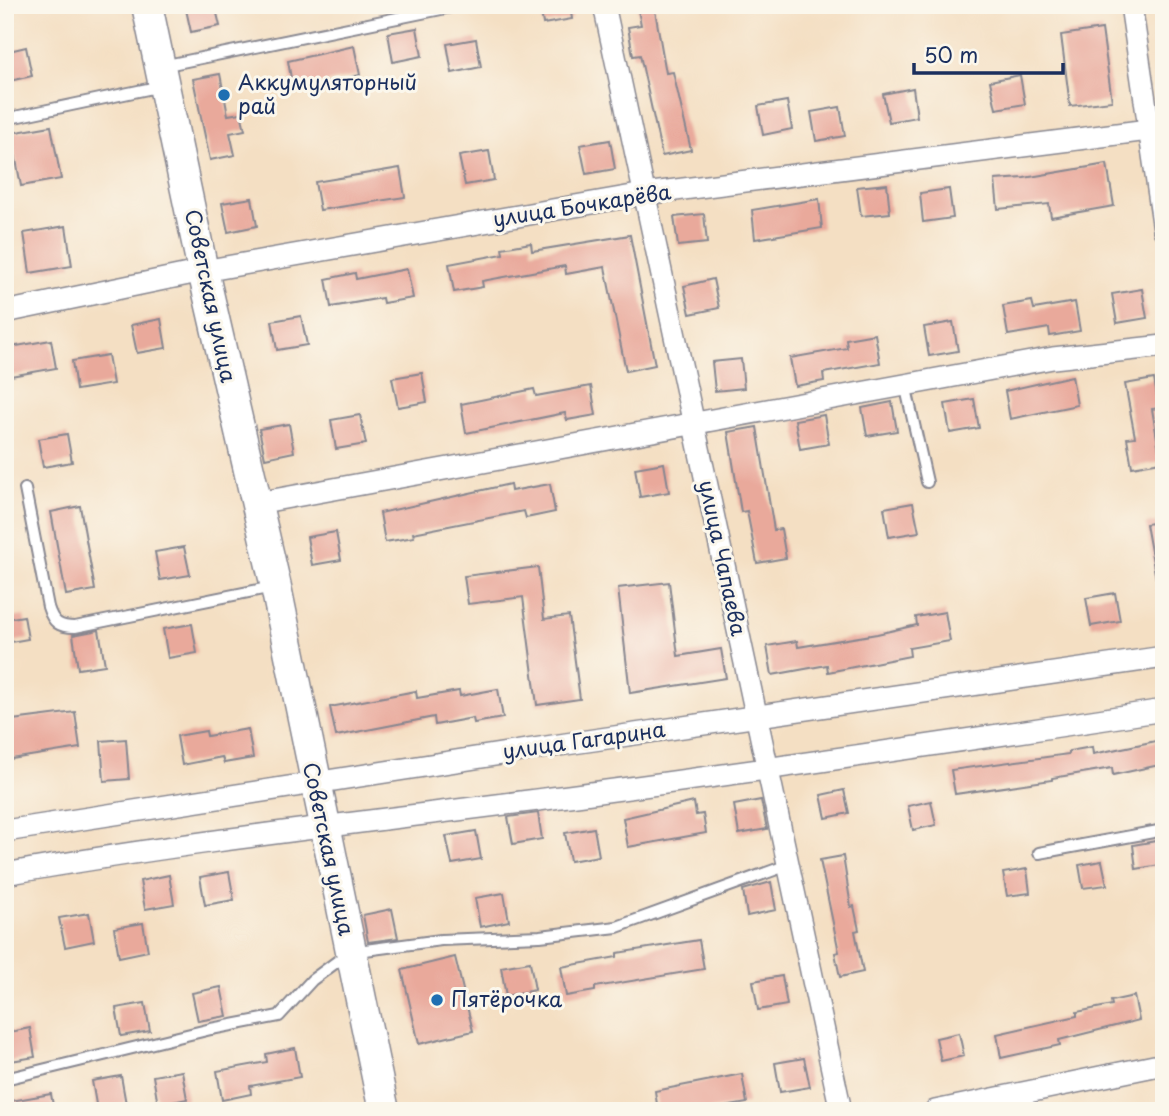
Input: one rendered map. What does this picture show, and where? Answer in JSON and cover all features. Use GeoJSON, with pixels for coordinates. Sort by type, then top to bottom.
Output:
{"type":"FeatureCollection","features":[{"type":"Feature","properties":{"kind":"street","name":"Советская улица"},"geometry":{"type":"LineString","coordinates":[[147,5],[203,271],[276,587],[314,782],[384,1111]]}},
{"type":"Feature","properties":{"kind":"street","name":"улица Чапаева"},"geometry":{"type":"LineString","coordinates":[[604,5],[841,1111]]}},
{"type":"Feature","properties":{"kind":"street"},"geometry":{"type":"LineString","coordinates":[[1131,5],[1157,129],[1164,230]]}},
{"type":"Feature","properties":{"kind":"street","name":"улица Бочкарёва"},"geometry":{"type":"LineString","coordinates":[[5,312],[203,271],[644,194],[1157,129]]}},
{"type":"Feature","properties":{"kind":"street"},"geometry":{"type":"LineString","coordinates":[[257,503],[694,426],[1053,358],[1164,346]]}},
{"type":"Feature","properties":{"kind":"street","name":"улица Гагарина"},"geometry":{"type":"LineString","coordinates":[[5,831],[756,715],[1164,657]]}},
{"type":"Feature","properties":{"kind":"street"},"geometry":{"type":"LineString","coordinates":[[5,874],[204,840],[768,770],[1164,710]]}},
{"type":"Feature","properties":{"kind":"street"},"geometry":{"type":"LineString","coordinates":[[935,1111],[1164,1064]]}},
{"type":"Feature","properties":{"kind":"lane"},"geometry":{"type":"LineString","coordinates":[[5,119],[163,76],[461,5]]}},
{"type":"Feature","properties":{"kind":"lane"},"geometry":{"type":"LineString","coordinates":[[905,384],[927,482]]}},
{"type":"Feature","properties":{"kind":"lane"},"geometry":{"type":"LineString","coordinates":[[25,489],[51,620],[61,627],[75,627],[276,587]]}},
{"type":"Feature","properties":{"kind":"lane"},"geometry":{"type":"LineString","coordinates":[[1039,853],[1164,830]]}},
{"type":"Feature","properties":{"kind":"lane"},"geometry":{"type":"LineString","coordinates":[[5,1079],[211,1029],[279,1017],[312,980],[350,952],[441,940],[540,936],[617,927],[788,865]]}},
{"type":"Feature","properties":{"kind":"building"},"geometry":{"type":"Polygon","coordinates":[[[185,5],[215,5],[220,26],[191,32],[185,5]]]}},
{"type":"Feature","properties":{"kind":"building"},"geometry":{"type":"Polygon","coordinates":[[[540,5],[570,5],[572,19],[543,24],[540,5]]]}},
{"type":"Feature","properties":{"kind":"building"},"geometry":{"type":"Polygon","coordinates":[[[637,5],[654,5],[666,73],[673,72],[691,150],[662,156],[640,55],[633,56],[628,27],[641,25],[637,5]]]}},
{"type":"Feature","properties":{"kind":"building"},"geometry":{"type":"Polygon","coordinates":[[[417,28],[422,56],[393,62],[388,33],[417,28]]]}},
{"type":"Feature","properties":{"kind":"building"},"geometry":{"type":"Polygon","coordinates":[[[1102,29],[1112,101],[1070,106],[1061,35],[1102,29]]]}},
{"type":"Feature","properties":{"kind":"building"},"geometry":{"type":"Polygon","coordinates":[[[476,39],[481,67],[452,73],[447,44],[476,39]]]}},
{"type":"Feature","properties":{"kind":"building"},"geometry":{"type":"Polygon","coordinates":[[[354,46],[360,75],[293,90],[288,61],[354,46]]]}},
{"type":"Feature","properties":{"kind":"building"},"geometry":{"type":"Polygon","coordinates":[[[26,47],[32,76],[5,82],[5,52],[26,47]]]}},
{"type":"Feature","properties":{"kind":"building"},"geometry":{"type":"Polygon","coordinates":[[[220,74],[228,115],[241,113],[245,130],[230,133],[235,155],[210,160],[193,79],[220,74]]]}},
{"type":"Feature","properties":{"kind":"building"},"geometry":{"type":"Polygon","coordinates":[[[1020,75],[1025,104],[996,109],[990,81],[1020,75]]]}},
{"type":"Feature","properties":{"kind":"building"},"geometry":{"type":"Polygon","coordinates":[[[913,88],[917,117],[889,122],[883,94],[913,88]]]}},
{"type":"Feature","properties":{"kind":"building"},"geometry":{"type":"Polygon","coordinates":[[[787,101],[792,129],[763,135],[758,106],[787,101]]]}},
{"type":"Feature","properties":{"kind":"building"},"geometry":{"type":"Polygon","coordinates":[[[840,107],[845,136],[816,141],[811,112],[840,107]]]}},
{"type":"Feature","properties":{"kind":"building"},"geometry":{"type":"Polygon","coordinates":[[[51,126],[61,179],[21,186],[11,133],[51,126]]]}},
{"type":"Feature","properties":{"kind":"building"},"geometry":{"type":"Polygon","coordinates":[[[610,140],[615,169],[586,174],[580,145],[610,140]]]}},
{"type":"Feature","properties":{"kind":"building"},"geometry":{"type":"Polygon","coordinates":[[[489,151],[494,180],[465,185],[459,156],[489,151]]]}},
{"type":"Feature","properties":{"kind":"building"},"geometry":{"type":"Polygon","coordinates":[[[1107,164],[1114,206],[1051,217],[1049,204],[998,209],[995,180],[1024,178],[1107,164]]]}},
{"type":"Feature","properties":{"kind":"building"},"geometry":{"type":"Polygon","coordinates":[[[400,168],[405,197],[320,210],[315,182],[400,168]]]}},
{"type":"Feature","properties":{"kind":"building"},"geometry":{"type":"Polygon","coordinates":[[[887,184],[890,213],[861,216],[857,187],[887,184]]]}},
{"type":"Feature","properties":{"kind":"building"},"geometry":{"type":"Polygon","coordinates":[[[949,189],[953,218],[923,222],[920,193],[949,189]]]}},
{"type":"Feature","properties":{"kind":"building"},"geometry":{"type":"Polygon","coordinates":[[[252,198],[257,226],[228,232],[222,203],[252,198]]]}},
{"type":"Feature","properties":{"kind":"building"},"geometry":{"type":"Polygon","coordinates":[[[819,199],[822,228],[755,239],[752,210],[819,199]]]}},
{"type":"Feature","properties":{"kind":"building"},"geometry":{"type":"Polygon","coordinates":[[[704,214],[707,243],[678,246],[674,217],[704,214]]]}},
{"type":"Feature","properties":{"kind":"building"},"geometry":{"type":"Polygon","coordinates":[[[66,226],[72,266],[30,273],[24,233],[66,226]]]}},
{"type":"Feature","properties":{"kind":"building"},"geometry":{"type":"Polygon","coordinates":[[[630,235],[655,365],[626,371],[605,267],[566,274],[565,266],[482,281],[483,287],[454,292],[449,264],[503,254],[502,248],[531,243],[532,251],[630,235]]]}},
{"type":"Feature","properties":{"kind":"building"},"geometry":{"type":"Polygon","coordinates":[[[407,269],[413,298],[383,303],[382,298],[331,307],[326,279],[355,273],[356,279],[407,269]]]}},
{"type":"Feature","properties":{"kind":"building"},"geometry":{"type":"Polygon","coordinates":[[[713,279],[719,308],[690,314],[684,286],[713,279]]]}},
{"type":"Feature","properties":{"kind":"building"},"geometry":{"type":"Polygon","coordinates":[[[1142,289],[1147,318],[1117,323],[1112,294],[1142,289]]]}},
{"type":"Feature","properties":{"kind":"building"},"geometry":{"type":"Polygon","coordinates":[[[1032,301],[1034,309],[1075,302],[1080,331],[1050,336],[1049,328],[1008,335],[1003,306],[1032,301]]]}},
{"type":"Feature","properties":{"kind":"building"},"geometry":{"type":"Polygon","coordinates":[[[301,316],[307,345],[277,350],[272,321],[301,316]]]}},
{"type":"Feature","properties":{"kind":"building"},"geometry":{"type":"Polygon","coordinates":[[[161,319],[166,348],[137,353],[131,325],[161,319]]]}},
{"type":"Feature","properties":{"kind":"building"},"geometry":{"type":"Polygon","coordinates":[[[953,322],[958,351],[929,356],[924,327],[953,322]]]}},
{"type":"Feature","properties":{"kind":"building"},"geometry":{"type":"Polygon","coordinates":[[[875,334],[880,363],[823,373],[824,381],[795,386],[790,358],[847,348],[846,339],[875,334]]]}},
{"type":"Feature","properties":{"kind":"building"},"geometry":{"type":"Polygon","coordinates":[[[51,340],[56,368],[5,377],[5,348],[51,340]]]}},
{"type":"Feature","properties":{"kind":"building"},"geometry":{"type":"Polygon","coordinates":[[[108,355],[113,384],[76,390],[72,361],[108,355]]]}},
{"type":"Feature","properties":{"kind":"building"},"geometry":{"type":"Polygon","coordinates":[[[741,359],[744,388],[715,391],[712,362],[741,359]]]}},
{"type":"Feature","properties":{"kind":"building"},"geometry":{"type":"Polygon","coordinates":[[[422,373],[427,402],[398,407],[392,378],[422,373]]]}},
{"type":"Feature","properties":{"kind":"building"},"geometry":{"type":"Polygon","coordinates":[[[1072,376],[1077,405],[1010,419],[1005,391],[1072,376]]]}},
{"type":"Feature","properties":{"kind":"building"},"geometry":{"type":"Polygon","coordinates":[[[1154,379],[1159,408],[1152,409],[1161,462],[1132,467],[1127,438],[1135,437],[1125,384],[1154,379]]]}},
{"type":"Feature","properties":{"kind":"building"},"geometry":{"type":"Polygon","coordinates":[[[591,386],[596,415],[567,420],[565,413],[466,433],[461,404],[534,389],[536,396],[591,386]]]}},
{"type":"Feature","properties":{"kind":"building"},"geometry":{"type":"Polygon","coordinates":[[[974,399],[979,428],[950,433],[945,404],[974,399]]]}},
{"type":"Feature","properties":{"kind":"building"},"geometry":{"type":"Polygon","coordinates":[[[892,402],[897,431],[867,436],[862,408],[892,402]]]}},
{"type":"Feature","properties":{"kind":"building"},"geometry":{"type":"Polygon","coordinates":[[[360,415],[366,444],[336,449],[331,420],[360,415]]]}},
{"type":"Feature","properties":{"kind":"building"},"geometry":{"type":"Polygon","coordinates":[[[824,415],[829,444],[800,449],[795,420],[824,415]]]}},
{"type":"Feature","properties":{"kind":"building"},"geometry":{"type":"Polygon","coordinates":[[[289,424],[294,452],[265,458],[259,429],[289,424]]]}},
{"type":"Feature","properties":{"kind":"building"},"geometry":{"type":"Polygon","coordinates":[[[757,427],[774,530],[781,529],[786,558],[757,563],[747,511],[741,512],[728,432],[757,427]]]}},
{"type":"Feature","properties":{"kind":"building"},"geometry":{"type":"Polygon","coordinates":[[[67,434],[72,462],[43,467],[38,439],[67,434]]]}},
{"type":"Feature","properties":{"kind":"building"},"geometry":{"type":"Polygon","coordinates":[[[664,463],[669,492],[640,497],[635,468],[664,463]]]}},
{"type":"Feature","properties":{"kind":"building"},"geometry":{"type":"Polygon","coordinates":[[[510,484],[511,491],[550,484],[555,512],[526,518],[524,511],[413,533],[414,537],[385,542],[380,513],[510,484]]]}},
{"type":"Feature","properties":{"kind":"building"},"geometry":{"type":"Polygon","coordinates":[[[913,503],[919,532],[889,537],[884,508],[913,503]]]}},
{"type":"Feature","properties":{"kind":"building"},"geometry":{"type":"Polygon","coordinates":[[[80,506],[95,590],[66,595],[51,512],[80,506]]]}},
{"type":"Feature","properties":{"kind":"building"},"geometry":{"type":"Polygon","coordinates":[[[1164,521],[1164,578],[1156,579],[1146,524],[1164,521]]]}},
{"type":"Feature","properties":{"kind":"building"},"geometry":{"type":"Polygon","coordinates":[[[336,532],[341,560],[312,565],[307,537],[336,532]]]}},
{"type":"Feature","properties":{"kind":"building"},"geometry":{"type":"Polygon","coordinates":[[[184,547],[190,575],[160,580],[155,552],[184,547]]]}},
{"type":"Feature","properties":{"kind":"building"},"geometry":{"type":"Polygon","coordinates":[[[538,567],[544,619],[569,616],[580,699],[537,705],[523,597],[468,604],[464,576],[538,567]]]}},
{"type":"Feature","properties":{"kind":"building"},"geometry":{"type":"Polygon","coordinates":[[[669,582],[678,656],[721,649],[726,678],[630,693],[618,588],[669,582]]]}},
{"type":"Feature","properties":{"kind":"building"},"geometry":{"type":"Polygon","coordinates":[[[1115,593],[1120,621],[1091,626],[1086,598],[1115,593]]]}},
{"type":"Feature","properties":{"kind":"building"},"geometry":{"type":"Polygon","coordinates":[[[945,612],[950,641],[909,648],[910,656],[828,672],[827,665],[772,675],[767,646],[797,641],[798,647],[877,634],[917,625],[916,617],[945,612]]]}},
{"type":"Feature","properties":{"kind":"building"},"geometry":{"type":"Polygon","coordinates":[[[24,616],[28,639],[5,643],[5,619],[24,616]]]}},
{"type":"Feature","properties":{"kind":"building"},"geometry":{"type":"Polygon","coordinates":[[[192,624],[197,653],[168,658],[163,629],[192,624]]]}},
{"type":"Feature","properties":{"kind":"building"},"geometry":{"type":"Polygon","coordinates":[[[99,630],[105,665],[78,669],[73,635],[99,630]]]}},
{"type":"Feature","properties":{"kind":"building"},"geometry":{"type":"Polygon","coordinates":[[[498,689],[503,718],[474,723],[473,718],[435,725],[434,717],[336,736],[330,707],[416,691],[417,698],[459,691],[460,696],[498,689]]]}},
{"type":"Feature","properties":{"kind":"building"},"geometry":{"type":"Polygon","coordinates":[[[75,712],[80,748],[5,760],[5,721],[75,712]]]}},
{"type":"Feature","properties":{"kind":"building"},"geometry":{"type":"Polygon","coordinates":[[[248,729],[253,758],[224,763],[222,757],[182,765],[177,736],[206,731],[207,736],[248,729]]]}},
{"type":"Feature","properties":{"kind":"building"},"geometry":{"type":"Polygon","coordinates":[[[126,739],[129,779],[104,781],[101,741],[126,739]]]}},
{"type":"Feature","properties":{"kind":"building"},"geometry":{"type":"Polygon","coordinates":[[[1161,740],[1164,764],[1113,775],[1112,768],[955,794],[951,770],[1069,754],[1069,751],[1092,747],[1093,754],[1161,740]]]}},
{"type":"Feature","properties":{"kind":"building"},"geometry":{"type":"Polygon","coordinates":[[[844,790],[849,813],[826,818],[821,795],[844,790]]]}},
{"type":"Feature","properties":{"kind":"building"},"geometry":{"type":"Polygon","coordinates":[[[761,800],[767,829],[739,834],[734,805],[761,800]]]}},
{"type":"Feature","properties":{"kind":"building"},"geometry":{"type":"Polygon","coordinates":[[[931,801],[936,825],[913,830],[908,806],[931,801]]]}},
{"type":"Feature","properties":{"kind":"building"},"geometry":{"type":"Polygon","coordinates":[[[694,802],[696,815],[703,814],[706,833],[628,847],[623,818],[694,802]]]}},
{"type":"Feature","properties":{"kind":"building"},"geometry":{"type":"Polygon","coordinates":[[[538,813],[542,839],[513,844],[508,817],[538,813]]]}},
{"type":"Feature","properties":{"kind":"building"},"geometry":{"type":"Polygon","coordinates":[[[594,828],[599,856],[570,861],[565,833],[594,828]]]}},
{"type":"Feature","properties":{"kind":"building"},"geometry":{"type":"Polygon","coordinates":[[[476,831],[481,859],[452,864],[446,836],[476,831]]]}},
{"type":"Feature","properties":{"kind":"building"},"geometry":{"type":"Polygon","coordinates":[[[1156,841],[1160,865],[1136,869],[1133,845],[1156,841]]]}},
{"type":"Feature","properties":{"kind":"building"},"geometry":{"type":"Polygon","coordinates":[[[843,856],[851,907],[854,906],[859,930],[855,931],[863,972],[840,977],[835,953],[839,952],[820,860],[843,856]]]}},
{"type":"Feature","properties":{"kind":"building"},"geometry":{"type":"Polygon","coordinates":[[[1102,861],[1107,885],[1083,888],[1079,865],[1102,861]]]}},
{"type":"Feature","properties":{"kind":"building"},"geometry":{"type":"Polygon","coordinates":[[[1027,869],[1030,893],[1007,896],[1003,873],[1027,869]]]}},
{"type":"Feature","properties":{"kind":"building"},"geometry":{"type":"Polygon","coordinates":[[[229,872],[234,900],[205,905],[200,877],[229,872]]]}},
{"type":"Feature","properties":{"kind":"building"},"geometry":{"type":"Polygon","coordinates":[[[169,875],[174,904],[145,909],[140,881],[169,875]]]}},
{"type":"Feature","properties":{"kind":"building"},"geometry":{"type":"Polygon","coordinates":[[[771,882],[776,910],[747,916],[743,890],[771,882]]]}},
{"type":"Feature","properties":{"kind":"building"},"geometry":{"type":"Polygon","coordinates":[[[504,893],[509,921],[480,927],[475,898],[504,893]]]}},
{"type":"Feature","properties":{"kind":"building"},"geometry":{"type":"Polygon","coordinates":[[[392,909],[398,938],[368,942],[363,915],[392,909]]]}},
{"type":"Feature","properties":{"kind":"building"},"geometry":{"type":"Polygon","coordinates":[[[89,913],[94,941],[65,947],[59,918],[89,913]]]}},
{"type":"Feature","properties":{"kind":"building"},"geometry":{"type":"Polygon","coordinates":[[[143,923],[148,951],[119,957],[114,928],[143,923]]]}},
{"type":"Feature","properties":{"kind":"building"},"geometry":{"type":"Polygon","coordinates":[[[699,940],[704,969],[595,987],[595,991],[566,996],[561,967],[617,957],[617,953],[699,940]]]}},
{"type":"Feature","properties":{"kind":"building","name":"Пятёрочка"},"geometry":{"type":"Polygon","coordinates":[[[455,957],[473,1031],[419,1044],[402,970],[455,957]]]}},
{"type":"Feature","properties":{"kind":"building"},"geometry":{"type":"Polygon","coordinates":[[[530,962],[535,990],[506,996],[501,967],[530,962]]]}},
{"type":"Feature","properties":{"kind":"building"},"geometry":{"type":"Polygon","coordinates":[[[782,976],[787,1005],[758,1010],[753,981],[782,976]]]}},
{"type":"Feature","properties":{"kind":"building"},"geometry":{"type":"Polygon","coordinates":[[[221,987],[227,1016],[198,1021],[192,993],[221,987]]]}},
{"type":"Feature","properties":{"kind":"building"},"geometry":{"type":"Polygon","coordinates":[[[1134,996],[1139,1020],[1059,1040],[1060,1045],[1001,1058],[997,1034],[1077,1016],[1077,1012],[1112,1005],[1111,1001],[1134,996]]]}},
{"type":"Feature","properties":{"kind":"building"},"geometry":{"type":"Polygon","coordinates":[[[145,1003],[150,1031],[121,1036],[116,1008],[145,1003]]]}},
{"type":"Feature","properties":{"kind":"building"},"geometry":{"type":"Polygon","coordinates":[[[30,1028],[35,1057],[5,1062],[5,1033],[30,1028]]]}},
{"type":"Feature","properties":{"kind":"building"},"geometry":{"type":"Polygon","coordinates":[[[959,1033],[964,1056],[941,1061],[936,1038],[959,1033]]]}},
{"type":"Feature","properties":{"kind":"building"},"geometry":{"type":"Polygon","coordinates":[[[295,1048],[300,1077],[250,1086],[251,1094],[222,1100],[217,1071],[267,1062],[266,1054],[295,1048]]]}},
{"type":"Feature","properties":{"kind":"building"},"geometry":{"type":"Polygon","coordinates":[[[804,1058],[810,1087],[780,1092],[775,1063],[804,1058]]]}},
{"type":"Feature","properties":{"kind":"building"},"geometry":{"type":"Polygon","coordinates":[[[182,1071],[187,1099],[158,1105],[153,1076],[182,1071]]]}},
{"type":"Feature","properties":{"kind":"building"},"geometry":{"type":"Polygon","coordinates":[[[742,1074],[747,1103],[703,1111],[658,1111],[655,1091],[742,1074]]]}},
{"type":"Feature","properties":{"kind":"building"},"geometry":{"type":"Polygon","coordinates":[[[121,1076],[126,1104],[97,1110],[92,1081],[121,1076]]]}},
{"type":"Feature","properties":{"kind":"building"},"geometry":{"type":"Polygon","coordinates":[[[51,1094],[54,1111],[5,1111],[5,1102],[51,1094]]]}},
{"type":"Feature","properties":{"kind":"place","name":"Аккумуляторный рай"},"geometry":{"type":"Point","coordinates":[224,95]}},
{"type":"Feature","properties":{"kind":"place","name":"Пятёрочка"},"geometry":{"type":"Point","coordinates":[437,1000]}}]}
